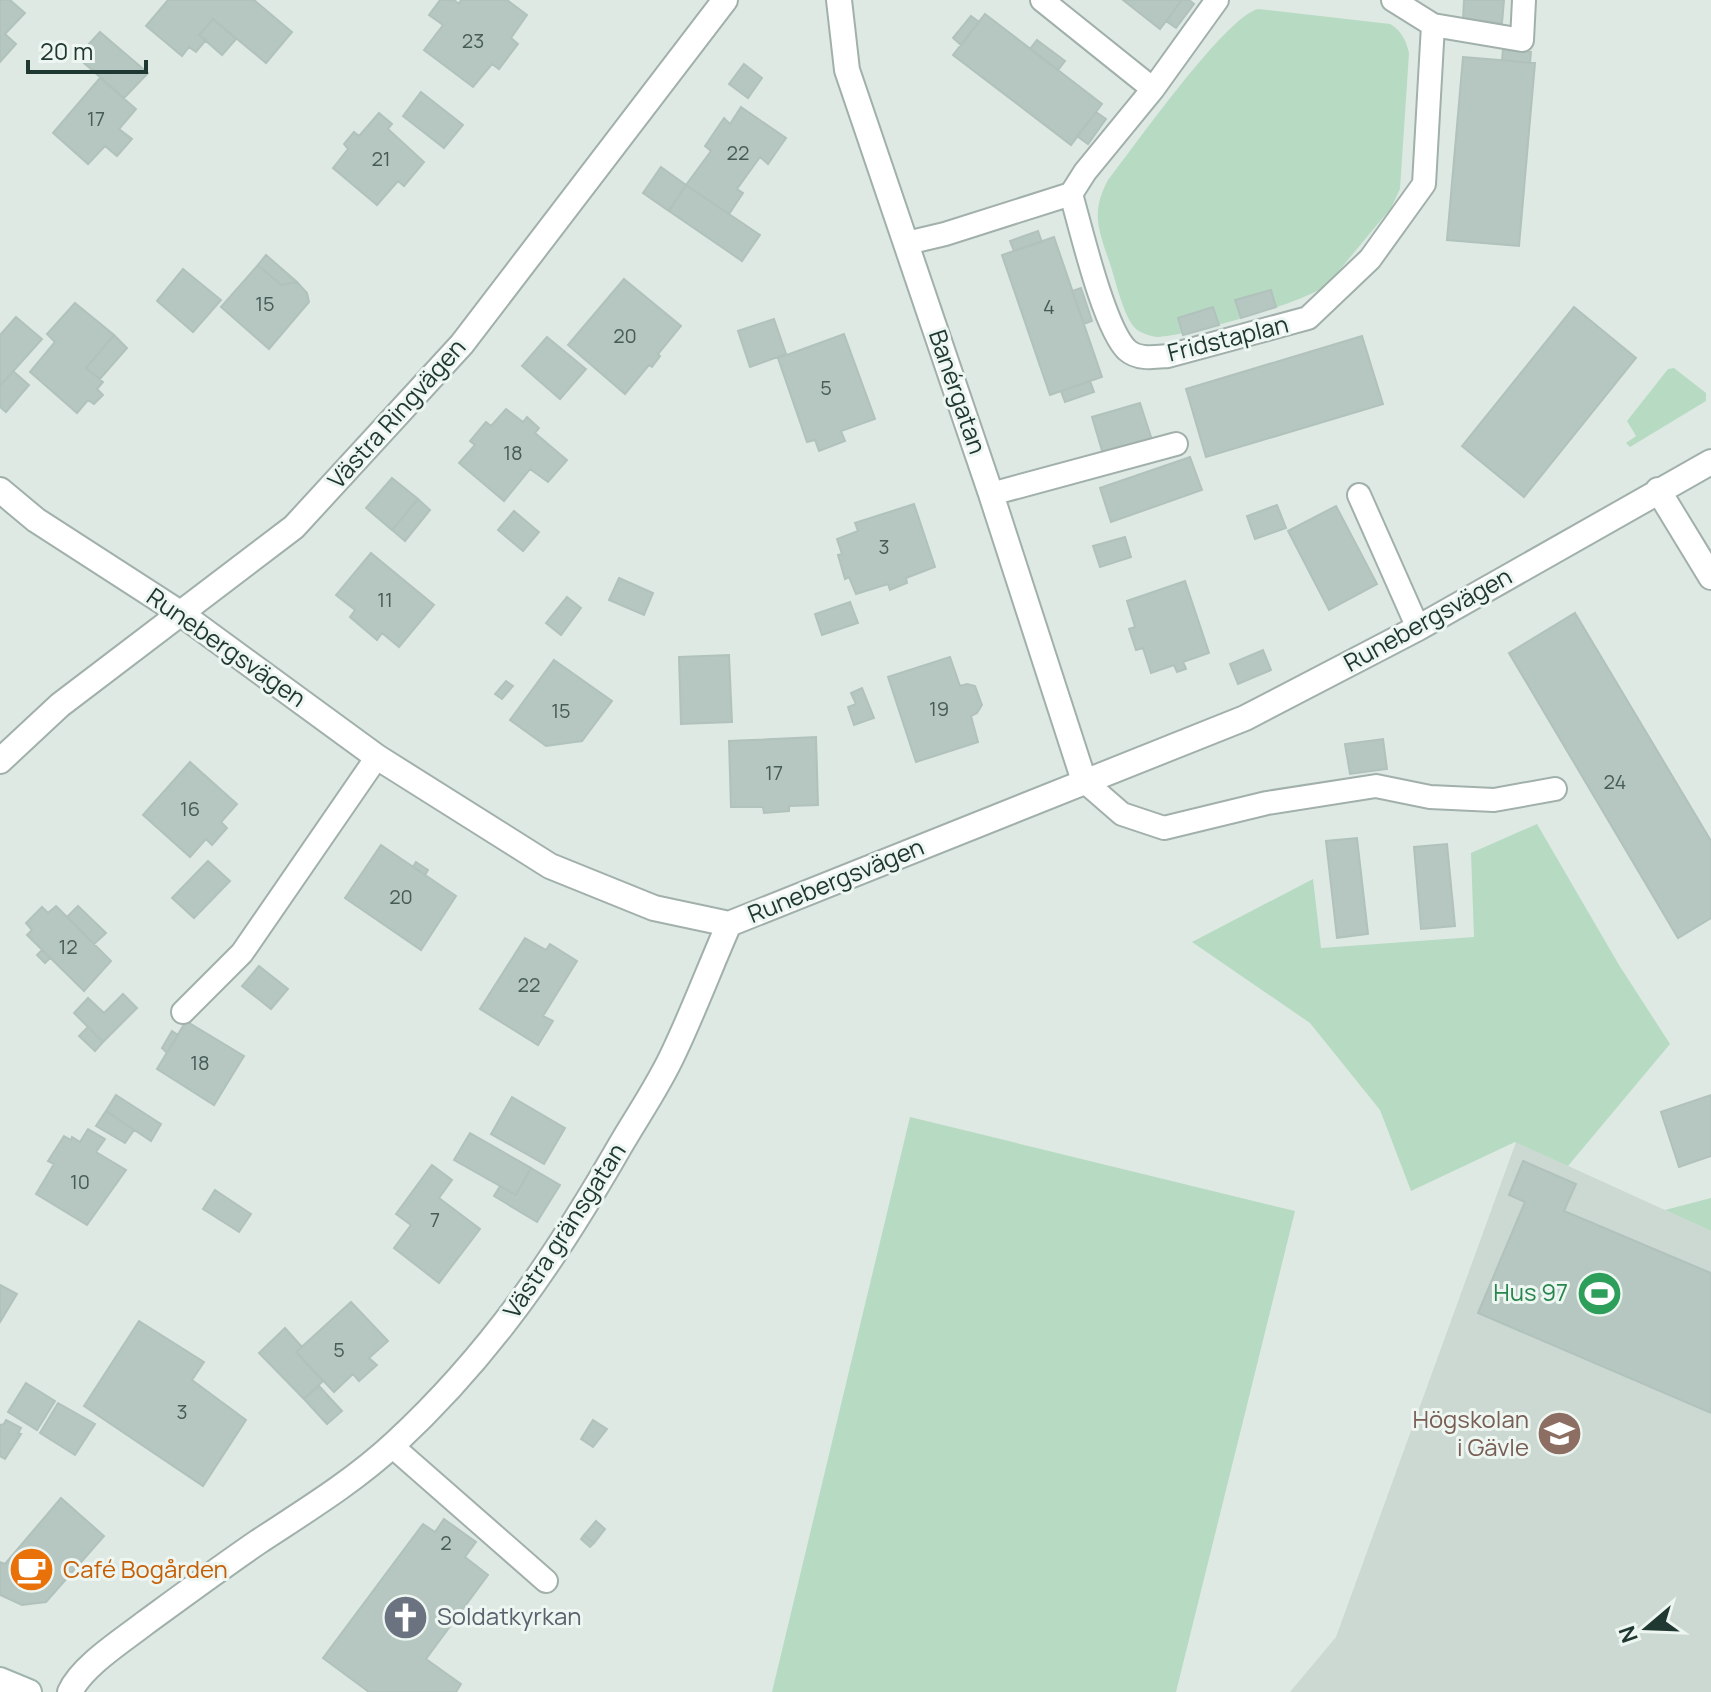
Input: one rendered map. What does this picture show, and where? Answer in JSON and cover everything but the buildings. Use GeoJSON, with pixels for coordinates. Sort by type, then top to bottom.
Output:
{"type":"FeatureCollection","features":[{"type":"Feature","properties":{"kind":"street","name":"Västra Ringvägen"},"geometry":{"type":"LineString","coordinates":[[0,761],[60,705],[294,527],[462,344],[725,0]]}},
{"type":"Feature","properties":{"kind":"street","name":"Banérgatan"},"geometry":{"type":"LineString","coordinates":[[839,0],[847,70],[991,494],[1084,781]]}},
{"type":"Feature","properties":{"kind":"street","name":"Runebergsvägen"},"geometry":{"type":"LineString","coordinates":[[0,490],[36,520],[180,613],[377,757],[550,866],[654,908],[729,924],[1245,718],[1418,628],[1711,462]]}},
{"type":"Feature","properties":{"kind":"street"},"geometry":{"type":"LineString","coordinates":[[1658,490],[1711,577]]}},
{"type":"Feature","properties":{"kind":"street","name":"Västra gränsgatan"},"geometry":{"type":"LineString","coordinates":[[70,1692],[75,1682],[113,1647],[206,1578],[332,1494],[392,1446],[474,1361],[508,1321],[555,1256],[673,1054],[729,924]]}},
{"type":"Feature","properties":{"kind":"street"},"geometry":{"type":"LineString","coordinates":[[0,1680],[29,1692]]}},
{"type":"Feature","properties":{"kind":"lane"},"geometry":{"type":"LineString","coordinates":[[1042,0],[1153,89]]}},
{"type":"Feature","properties":{"kind":"lane"},"geometry":{"type":"LineString","coordinates":[[907,243],[1071,194],[1217,0]]}},
{"type":"Feature","properties":{"kind":"lane"},"geometry":{"type":"LineString","coordinates":[[1393,0],[1433,25],[1522,40],[1524,0]]}},
{"type":"Feature","properties":{"kind":"lane","name":"Fridstaplan"},"geometry":{"type":"LineString","coordinates":[[1071,194],[1112,329],[1129,352],[1146,358],[1168,356],[1308,318],[1370,259],[1424,184],[1433,25]]}},
{"type":"Feature","properties":{"kind":"lane"},"geometry":{"type":"LineString","coordinates":[[991,494],[1176,444]]}},
{"type":"Feature","properties":{"kind":"lane"},"geometry":{"type":"LineString","coordinates":[[1359,495],[1418,628]]}},
{"type":"Feature","properties":{"kind":"lane"},"geometry":{"type":"LineString","coordinates":[[183,1012],[242,953],[377,757]]}},
{"type":"Feature","properties":{"kind":"lane"},"geometry":{"type":"LineString","coordinates":[[1084,781],[1122,814],[1164,828],[1267,803],[1376,786],[1430,797],[1494,800],[1555,789]]}},
{"type":"Feature","properties":{"kind":"lane"},"geometry":{"type":"LineString","coordinates":[[392,1446],[546,1581]]}},
{"type":"Feature","properties":{"kind":"shaded area","name":"Högskolan i Gävle"},"geometry":{"type":"Polygon","coordinates":[[[1516,1142],[1711,1231],[1711,1692],[1290,1692],[1336,1637],[1516,1142]]]}},
{"type":"Feature","properties":{"kind":"green space"},"geometry":{"type":"Polygon","coordinates":[[[1258,9],[1390,24],[1400,32],[1409,53],[1400,189],[1391,208],[1327,285],[1314,293],[1219,325],[1158,337],[1147,334],[1136,329],[1127,316],[1102,239],[1098,220],[1099,202],[1108,180],[1203,58],[1243,17],[1258,9]]]}},
{"type":"Feature","properties":{"kind":"green space"},"geometry":{"type":"Polygon","coordinates":[[[1674,368],[1706,393],[1706,401],[1630,447],[1626,443],[1636,436],[1627,421],[1668,369],[1674,368]]]}},
{"type":"Feature","properties":{"kind":"green space"},"geometry":{"type":"Polygon","coordinates":[[[1537,824],[1619,965],[1670,1044],[1568,1166],[1515,1142],[1411,1191],[1380,1110],[1310,1023],[1192,942],[1313,879],[1321,948],[1474,937],[1471,853],[1537,824]]]}},
{"type":"Feature","properties":{"kind":"green space"},"geometry":{"type":"Polygon","coordinates":[[[910,1117],[1295,1211],[1176,1692],[772,1692],[910,1117]]]}},
{"type":"Feature","properties":{"kind":"green space"},"geometry":{"type":"Polygon","coordinates":[[[1711,1198],[1711,1231],[1665,1210],[1711,1198]]]}},
{"type":"Feature","properties":{"kind":"place","name":"Hus 97"},"geometry":{"type":"Point","coordinates":[1599,1293]}},
{"type":"Feature","properties":{"kind":"place","name":"Högskolan i Gävle"},"geometry":{"type":"Point","coordinates":[1560,1434]}},
{"type":"Feature","properties":{"kind":"place","name":"Café Bogården"},"geometry":{"type":"Point","coordinates":[32,1570]}},
{"type":"Feature","properties":{"kind":"place","name":"Soldatkyrkan"},"geometry":{"type":"Point","coordinates":[406,1617]}}]}
